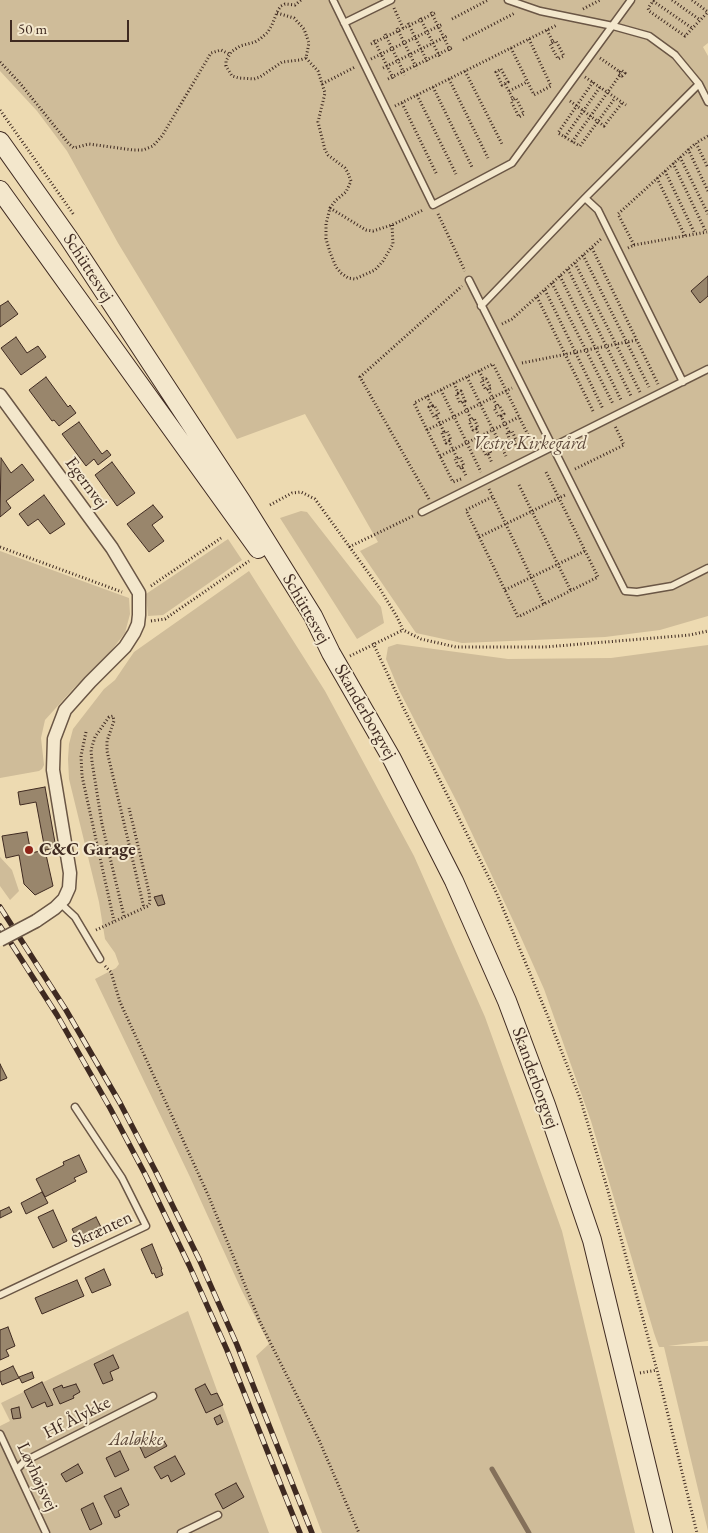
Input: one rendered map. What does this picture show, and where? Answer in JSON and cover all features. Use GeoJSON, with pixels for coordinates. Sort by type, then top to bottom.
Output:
{"type":"FeatureCollection","features":[{"type":"Feature","properties":{"kind":"main road","name":"Schüttesvej"},"geometry":{"type":"LineString","coordinates":[[0,142],[68,237],[237,494],[313,616],[331,653]]}},
{"type":"Feature","properties":{"kind":"main road","name":"Schüttesvej"},"geometry":{"type":"LineString","coordinates":[[0,190],[255,544],[308,624],[331,653]]}},
{"type":"Feature","properties":{"kind":"main road","name":"Skanderborgvej"},"geometry":{"type":"LineString","coordinates":[[331,653],[392,759],[454,881],[507,1001],[546,1106],[592,1240],[663,1533]]}},
{"type":"Feature","properties":{"kind":"street","name":"Egernvej"},"geometry":{"type":"LineString","coordinates":[[0,396],[112,548],[139,594]]}},
{"type":"Feature","properties":{"kind":"street"},"geometry":{"type":"LineString","coordinates":[[0,940],[56,908],[69,888],[70,873],[52,770],[54,739],[65,710],[125,647],[138,624],[139,594]]}},
{"type":"Feature","properties":{"kind":"lane"},"geometry":{"type":"LineString","coordinates":[[333,0],[434,205],[512,163],[631,0]]}},
{"type":"Feature","properties":{"kind":"lane"},"geometry":{"type":"LineString","coordinates":[[344,23],[390,0]]}},
{"type":"Feature","properties":{"kind":"lane"},"geometry":{"type":"LineString","coordinates":[[508,0],[540,11],[613,26],[648,36],[675,55],[700,84],[708,102]]}},
{"type":"Feature","properties":{"kind":"lane"},"geometry":{"type":"LineString","coordinates":[[481,306],[585,198],[700,84]]}},
{"type":"Feature","properties":{"kind":"lane"},"geometry":{"type":"LineString","coordinates":[[585,198],[598,210],[683,382]]}},
{"type":"Feature","properties":{"kind":"lane"},"geometry":{"type":"LineString","coordinates":[[469,280],[625,591],[637,592],[672,586],[708,568]]}},
{"type":"Feature","properties":{"kind":"lane"},"geometry":{"type":"LineString","coordinates":[[419,513],[708,369]]}},
{"type":"Feature","properties":{"kind":"lane"},"geometry":{"type":"LineString","coordinates":[[60,903],[75,917],[100,959]]}},
{"type":"Feature","properties":{"kind":"lane","name":"Skrænten"},"geometry":{"type":"LineString","coordinates":[[0,1295],[146,1226],[122,1178],[75,1107]]}},
{"type":"Feature","properties":{"kind":"lane","name":"Hf Ålykke"},"geometry":{"type":"LineString","coordinates":[[16,1469],[26,1460],[153,1396]]}},
{"type":"Feature","properties":{"kind":"lane","name":"Løvhøjsvej"},"geometry":{"type":"LineString","coordinates":[[0,1434],[44,1533]]}},
{"type":"Feature","properties":{"kind":"lane"},"geometry":{"type":"LineString","coordinates":[[181,1533],[218,1515]]}},
{"type":"Feature","properties":{"kind":"path"},"geometry":{"type":"LineString","coordinates":[[301,0],[295,5],[285,4],[281,6],[268,32],[260,39],[240,46],[229,54],[226,66],[228,72],[238,78],[248,80],[260,77],[282,62],[306,58]]}},
{"type":"Feature","properties":{"kind":"path"},"geometry":{"type":"LineString","coordinates":[[452,19],[488,0]]}},
{"type":"Feature","properties":{"kind":"path"},"geometry":{"type":"LineString","coordinates":[[578,19],[583,8],[600,0]]}},
{"type":"Feature","properties":{"kind":"path"},"geometry":{"type":"LineString","coordinates":[[692,0],[708,12],[685,36],[649,11],[648,8],[654,0],[692,28]]}},
{"type":"Feature","properties":{"kind":"path"},"geometry":{"type":"LineString","coordinates":[[672,0],[700,20]]}},
{"type":"Feature","properties":{"kind":"path"},"geometry":{"type":"LineString","coordinates":[[463,40],[514,15],[520,4]]}},
{"type":"Feature","properties":{"kind":"path"},"geometry":{"type":"LineString","coordinates":[[395,10],[404,28]]}},
{"type":"Feature","properties":{"kind":"path"},"geometry":{"type":"LineString","coordinates":[[432,13],[451,49],[391,79],[381,54],[373,42],[432,13],[437,12]]}},
{"type":"Feature","properties":{"kind":"path"},"geometry":{"type":"LineString","coordinates":[[277,13],[294,18],[304,29],[309,43],[306,58]]}},
{"type":"Feature","properties":{"kind":"path"},"geometry":{"type":"LineString","coordinates":[[387,110],[558,24],[559,15]]}},
{"type":"Feature","properties":{"kind":"path"},"geometry":{"type":"LineString","coordinates":[[420,19],[439,56]]}},
{"type":"Feature","properties":{"kind":"path"},"geometry":{"type":"LineString","coordinates":[[409,24],[427,62]]}},
{"type":"Feature","properties":{"kind":"path"},"geometry":{"type":"LineString","coordinates":[[322,84],[443,24]]}},
{"type":"Feature","properties":{"kind":"path"},"geometry":{"type":"LineString","coordinates":[[397,30],[416,68]]}},
{"type":"Feature","properties":{"kind":"path"},"geometry":{"type":"LineString","coordinates":[[547,30],[553,42],[556,41],[564,56],[558,59],[550,44],[553,42]]}},
{"type":"Feature","properties":{"kind":"path"},"geometry":{"type":"LineString","coordinates":[[386,35],[404,73]]}},
{"type":"Feature","properties":{"kind":"path"},"geometry":{"type":"LineString","coordinates":[[385,67],[446,37]]}},
{"type":"Feature","properties":{"kind":"path"},"geometry":{"type":"LineString","coordinates":[[511,48],[534,95],[551,86],[529,39]]}},
{"type":"Feature","properties":{"kind":"path"},"geometry":{"type":"LineString","coordinates":[[0,62],[74,148],[89,144],[143,150],[153,146],[162,136],[211,53],[221,50],[229,54]]}},
{"type":"Feature","properties":{"kind":"path"},"geometry":{"type":"LineString","coordinates":[[572,142],[620,73],[594,53]]}},
{"type":"Feature","properties":{"kind":"path"},"geometry":{"type":"LineString","coordinates":[[306,58],[318,71],[324,94],[318,122],[321,137],[328,155],[345,168],[351,181],[346,192],[330,208],[326,224],[328,246],[336,267],[348,278],[355,279],[375,270],[384,261],[393,244],[392,225]]}},
{"type":"Feature","properties":{"kind":"path"},"geometry":{"type":"LineString","coordinates":[[505,84],[508,82],[501,69],[496,72],[502,85],[505,84],[509,91],[513,99],[511,101],[519,117],[524,114],[516,98],[513,99]]}},
{"type":"Feature","properties":{"kind":"path"},"geometry":{"type":"LineString","coordinates":[[465,71],[502,144]]}},
{"type":"Feature","properties":{"kind":"path"},"geometry":{"type":"LineString","coordinates":[[579,72],[626,105]]}},
{"type":"Feature","properties":{"kind":"path"},"geometry":{"type":"LineString","coordinates":[[450,79],[488,158]]}},
{"type":"Feature","properties":{"kind":"path"},"geometry":{"type":"LineString","coordinates":[[509,91],[527,82]]}},
{"type":"Feature","properties":{"kind":"path"},"geometry":{"type":"LineString","coordinates":[[593,82],[558,133],[580,146],[615,98]]}},
{"type":"Feature","properties":{"kind":"path"},"geometry":{"type":"LineString","coordinates":[[433,87],[472,167]]}},
{"type":"Feature","properties":{"kind":"path"},"geometry":{"type":"LineString","coordinates":[[565,137],[600,87]]}},
{"type":"Feature","properties":{"kind":"path"},"geometry":{"type":"LineString","coordinates":[[417,95],[456,174]]}},
{"type":"Feature","properties":{"kind":"path"},"geometry":{"type":"LineString","coordinates":[[562,96],[604,126],[622,102]]}},
{"type":"Feature","properties":{"kind":"path"},"geometry":{"type":"LineString","coordinates":[[402,103],[437,175]]}},
{"type":"Feature","properties":{"kind":"path"},"geometry":{"type":"LineString","coordinates":[[634,245],[618,214],[688,149],[708,136]]}},
{"type":"Feature","properties":{"kind":"path"},"geometry":{"type":"LineString","coordinates":[[696,143],[708,168]]}},
{"type":"Feature","properties":{"kind":"path"},"geometry":{"type":"LineString","coordinates":[[688,149],[708,191]]}},
{"type":"Feature","properties":{"kind":"path"},"geometry":{"type":"LineString","coordinates":[[680,157],[708,214]]}},
{"type":"Feature","properties":{"kind":"path"},"geometry":{"type":"LineString","coordinates":[[619,252],[634,245],[707,232],[673,163]]}},
{"type":"Feature","properties":{"kind":"path"},"geometry":{"type":"LineString","coordinates":[[665,171],[695,234]]}},
{"type":"Feature","properties":{"kind":"path"},"geometry":{"type":"LineString","coordinates":[[657,178],[685,236]]}},
{"type":"Feature","properties":{"kind":"path"},"geometry":{"type":"LineString","coordinates":[[330,208],[366,230],[373,231],[392,225],[434,205]]}},
{"type":"Feature","properties":{"kind":"path"},"geometry":{"type":"LineString","coordinates":[[443,225],[462,265]]}},
{"type":"Feature","properties":{"kind":"path"},"geometry":{"type":"LineString","coordinates":[[493,328],[512,320],[583,255],[602,239],[610,235]]}},
{"type":"Feature","properties":{"kind":"path"},"geometry":{"type":"LineString","coordinates":[[592,248],[662,392]]}},
{"type":"Feature","properties":{"kind":"path"},"geometry":{"type":"LineString","coordinates":[[583,255],[649,388]]}},
{"type":"Feature","properties":{"kind":"path"},"geometry":{"type":"LineString","coordinates":[[575,263],[640,392]]}},
{"type":"Feature","properties":{"kind":"path"},"geometry":{"type":"LineString","coordinates":[[568,269],[631,396]]}},
{"type":"Feature","properties":{"kind":"path"},"geometry":{"type":"LineString","coordinates":[[560,276],[621,400]]}},
{"type":"Feature","properties":{"kind":"path"},"geometry":{"type":"LineString","coordinates":[[433,506],[360,378],[469,280]]}},
{"type":"Feature","properties":{"kind":"path"},"geometry":{"type":"LineString","coordinates":[[552,283],[613,404]]}},
{"type":"Feature","properties":{"kind":"path"},"geometry":{"type":"LineString","coordinates":[[545,290],[603,409]]}},
{"type":"Feature","properties":{"kind":"path"},"geometry":{"type":"LineString","coordinates":[[537,297],[594,413]]}},
{"type":"Feature","properties":{"kind":"path"},"geometry":{"type":"LineString","coordinates":[[511,365],[637,340]]}},
{"type":"Feature","properties":{"kind":"path"},"geometry":{"type":"LineString","coordinates":[[493,364],[532,444],[453,482],[414,403],[479,371],[493,364]]}},
{"type":"Feature","properties":{"kind":"path"},"geometry":{"type":"LineString","coordinates":[[479,371],[491,388],[488,389],[497,406],[494,408],[499,417],[501,416],[509,432],[507,433],[511,443],[514,441],[518,450]]}},
{"type":"Feature","properties":{"kind":"path"},"geometry":{"type":"LineString","coordinates":[[467,377],[506,456]]}},
{"type":"Feature","properties":{"kind":"path"},"geometry":{"type":"LineString","coordinates":[[454,383],[458,392],[461,391],[465,401],[463,402],[472,419],[469,421],[473,430],[476,429],[484,445],[481,446],[486,455],[488,454],[492,463]]}},
{"type":"Feature","properties":{"kind":"path"},"geometry":{"type":"LineString","coordinates":[[427,430],[521,384]]}},
{"type":"Feature","properties":{"kind":"path"},"geometry":{"type":"LineString","coordinates":[[441,390],[544,604]]}},
{"type":"Feature","properties":{"kind":"path"},"geometry":{"type":"LineString","coordinates":[[427,396],[439,414],[436,415],[444,432],[442,433],[446,443],[449,441],[457,458],[455,459],[459,468],[462,467],[466,476]]}},
{"type":"Feature","properties":{"kind":"path"},"geometry":{"type":"LineString","coordinates":[[440,456],[519,417]]}},
{"type":"Feature","properties":{"kind":"path"},"geometry":{"type":"LineString","coordinates":[[566,474],[624,445],[611,418]]}},
{"type":"Feature","properties":{"kind":"path"},"geometry":{"type":"LineString","coordinates":[[492,497],[466,510],[518,617],[598,578],[546,472]]}},
{"type":"Feature","properties":{"kind":"path"},"geometry":{"type":"LineString","coordinates":[[519,485],[571,591]]}},
{"type":"Feature","properties":{"kind":"path"},"geometry":{"type":"LineString","coordinates":[[479,537],[574,490]]}},
{"type":"Feature","properties":{"kind":"path"},"geometry":{"type":"LineString","coordinates":[[270,506],[292,493],[301,492],[315,499],[398,617],[403,630],[420,639],[456,647],[545,647],[690,635],[708,630]]}},
{"type":"Feature","properties":{"kind":"path"},"geometry":{"type":"LineString","coordinates":[[349,547],[419,513]]}},
{"type":"Feature","properties":{"kind":"path"},"geometry":{"type":"LineString","coordinates":[[0,547],[128,594],[139,594],[221,538]]}},
{"type":"Feature","properties":{"kind":"path"},"geometry":{"type":"LineString","coordinates":[[505,590],[585,551]]}},
{"type":"Feature","properties":{"kind":"path"},"geometry":{"type":"LineString","coordinates":[[138,624],[165,619],[195,600],[245,563],[253,560]]}},
{"type":"Feature","properties":{"kind":"path"},"geometry":{"type":"LineString","coordinates":[[350,656],[403,630]]}},
{"type":"Feature","properties":{"kind":"path"},"geometry":{"type":"LineString","coordinates":[[373,644],[497,894],[580,1098],[606,1184],[657,1370],[697,1533]]}},
{"type":"Feature","properties":{"kind":"path"},"geometry":{"type":"LineString","coordinates":[[124,916],[102,824],[92,762],[95,737],[109,717],[113,716],[114,721],[106,741],[107,751],[144,908]]}},
{"type":"Feature","properties":{"kind":"path"},"geometry":{"type":"LineString","coordinates":[[86,732],[81,756],[82,776],[114,921]]}},
{"type":"Feature","properties":{"kind":"path"},"geometry":{"type":"LineString","coordinates":[[86,934],[108,926],[114,921],[144,908],[150,903],[129,808]]}},
{"type":"Feature","properties":{"kind":"path"},"geometry":{"type":"LineString","coordinates":[[100,959],[111,972],[120,1002],[209,1197],[260,1322],[319,1440],[359,1533]]}},
{"type":"Feature","properties":{"kind":"green space","name":"Vestre Kirkegård"},"geometry":{"type":"Polygon","coordinates":[[[0,0],[708,0],[708,43],[703,47],[708,56],[708,616],[660,630],[605,637],[462,643],[416,633],[360,551],[378,542],[305,414],[237,439],[118,243],[67,151],[37,111],[0,71],[0,0]]]}},
{"type":"Feature","properties":{"kind":"green space"},"geometry":{"type":"Polygon","coordinates":[[[301,511],[307,512],[381,607],[384,623],[357,639],[280,518],[301,511]]]}},
{"type":"Feature","properties":{"kind":"green space"},"geometry":{"type":"Polygon","coordinates":[[[228,539],[242,560],[163,615],[148,616],[146,594],[228,539]]]}},
{"type":"Feature","properties":{"kind":"green space"},"geometry":{"type":"Polygon","coordinates":[[[0,551],[129,598],[130,614],[125,633],[107,656],[45,720],[41,738],[44,765],[42,769],[0,778],[0,551]]]}},
{"type":"Feature","properties":{"kind":"green space"},"geometry":{"type":"Polygon","coordinates":[[[249,571],[325,691],[414,856],[485,1017],[562,1231],[635,1533],[322,1533],[256,1356],[269,1344],[241,1289],[190,1177],[95,979],[116,968],[119,964],[115,953],[105,939],[99,902],[69,779],[69,744],[73,729],[104,689],[115,680],[134,652],[249,571]]]}},
{"type":"Feature","properties":{"kind":"green space"},"geometry":{"type":"Polygon","coordinates":[[[397,644],[508,659],[611,658],[708,645],[708,1341],[668,1346],[708,1346],[708,1531],[664,1347],[659,1347],[654,1333],[591,1121],[544,989],[459,806],[399,690],[386,659],[388,647],[397,644]]]}},
{"type":"Feature","properties":{"kind":"green space"},"geometry":{"type":"Polygon","coordinates":[[[0,857],[12,870],[19,891],[10,900],[0,886],[0,857]]]}},
{"type":"Feature","properties":{"kind":"green space","name":"Aaløkke"},"geometry":{"type":"Polygon","coordinates":[[[188,1311],[269,1533],[0,1533],[0,1426],[10,1421],[1,1403],[188,1311]]]}},
{"type":"Feature","properties":{"kind":"building"},"geometry":{"type":"Polygon","coordinates":[[[708,276],[708,296],[700,303],[691,291],[708,276]]]}},
{"type":"Feature","properties":{"kind":"building"},"geometry":{"type":"Polygon","coordinates":[[[8,301],[18,314],[0,327],[0,306],[8,301]]]}},
{"type":"Feature","properties":{"kind":"building"},"geometry":{"type":"Polygon","coordinates":[[[16,337],[27,353],[38,346],[46,357],[21,375],[1,348],[16,337]]]}},
{"type":"Feature","properties":{"kind":"building"},"geometry":{"type":"Polygon","coordinates":[[[46,377],[68,407],[70,405],[76,413],[59,426],[54,420],[52,421],[29,390],[46,377]]]}},
{"type":"Feature","properties":{"kind":"building"},"geometry":{"type":"Polygon","coordinates":[[[79,422],[102,454],[107,450],[111,455],[98,465],[94,459],[86,466],[62,434],[79,422]]]}},
{"type":"Feature","properties":{"kind":"building"},"geometry":{"type":"Polygon","coordinates":[[[1,458],[11,473],[22,464],[34,480],[6,501],[11,508],[0,517],[1,458]]]}},
{"type":"Feature","properties":{"kind":"building"},"geometry":{"type":"Polygon","coordinates":[[[112,462],[135,493],[117,506],[95,475],[112,462]]]}},
{"type":"Feature","properties":{"kind":"building"},"geometry":{"type":"Polygon","coordinates":[[[44,495],[65,524],[50,534],[38,519],[28,526],[19,514],[44,495]]]}},
{"type":"Feature","properties":{"kind":"building"},"geometry":{"type":"Polygon","coordinates":[[[153,505],[163,517],[152,525],[164,541],[149,552],[127,524],[153,505]]]}},
{"type":"Feature","properties":{"kind":"building"},"geometry":{"type":"Polygon","coordinates":[[[45,787],[56,848],[45,850],[36,802],[20,805],[18,792],[45,787]]]}},
{"type":"Feature","properties":{"kind":"building"},"geometry":{"type":"Polygon","coordinates":[[[27,832],[31,853],[45,850],[53,886],[35,895],[24,884],[19,855],[6,858],[2,836],[27,832]]]}},
{"type":"Feature","properties":{"kind":"building"},"geometry":{"type":"Polygon","coordinates":[[[162,895],[165,904],[158,906],[154,897],[162,895]]]}},
{"type":"Feature","properties":{"kind":"building"},"geometry":{"type":"Polygon","coordinates":[[[0,1064],[7,1078],[0,1081],[0,1064]]]}},
{"type":"Feature","properties":{"kind":"building"},"geometry":{"type":"Polygon","coordinates":[[[79,1155],[87,1172],[74,1178],[76,1181],[45,1197],[36,1179],[64,1165],[63,1162],[79,1155]]]}},
{"type":"Feature","properties":{"kind":"building"},"geometry":{"type":"Polygon","coordinates":[[[42,1192],[48,1203],[26,1214],[21,1203],[42,1192]]]}},
{"type":"Feature","properties":{"kind":"building"},"geometry":{"type":"Polygon","coordinates":[[[9,1207],[12,1212],[0,1218],[0,1211],[9,1207]]]}},
{"type":"Feature","properties":{"kind":"building"},"geometry":{"type":"Polygon","coordinates":[[[53,1210],[67,1241],[53,1248],[38,1217],[53,1210]]]}},
{"type":"Feature","properties":{"kind":"building"},"geometry":{"type":"Polygon","coordinates":[[[96,1217],[104,1233],[80,1245],[72,1229],[96,1217]]]}},
{"type":"Feature","properties":{"kind":"building"},"geometry":{"type":"Polygon","coordinates":[[[152,1244],[163,1275],[156,1278],[154,1273],[152,1274],[141,1249],[152,1244]]]}},
{"type":"Feature","properties":{"kind":"building"},"geometry":{"type":"Polygon","coordinates":[[[104,1269],[111,1285],[92,1293],[85,1278],[104,1269]]]}},
{"type":"Feature","properties":{"kind":"building"},"geometry":{"type":"Polygon","coordinates":[[[77,1280],[84,1296],[42,1314],[35,1298],[77,1280]]]}},
{"type":"Feature","properties":{"kind":"building"},"geometry":{"type":"Polygon","coordinates":[[[8,1327],[15,1346],[6,1350],[9,1356],[0,1360],[0,1330],[8,1327]]]}},
{"type":"Feature","properties":{"kind":"building"},"geometry":{"type":"Polygon","coordinates":[[[113,1355],[119,1368],[110,1372],[113,1380],[103,1384],[94,1364],[113,1355]]]}},
{"type":"Feature","properties":{"kind":"building"},"geometry":{"type":"Polygon","coordinates":[[[13,1366],[19,1378],[2,1385],[0,1372],[13,1366]]]}},
{"type":"Feature","properties":{"kind":"building"},"geometry":{"type":"Polygon","coordinates":[[[32,1372],[34,1378],[22,1383],[19,1377],[32,1372]]]}},
{"type":"Feature","properties":{"kind":"building"},"geometry":{"type":"Polygon","coordinates":[[[42,1382],[53,1405],[47,1407],[45,1402],[32,1408],[24,1391],[42,1382]]]}},
{"type":"Feature","properties":{"kind":"building"},"geometry":{"type":"Polygon","coordinates":[[[76,1384],[80,1392],[73,1396],[74,1398],[60,1404],[53,1389],[62,1385],[63,1388],[76,1384]]]}},
{"type":"Feature","properties":{"kind":"building"},"geometry":{"type":"Polygon","coordinates":[[[205,1384],[211,1395],[217,1393],[223,1405],[206,1413],[195,1389],[205,1384]]]}},
{"type":"Feature","properties":{"kind":"building"},"geometry":{"type":"Polygon","coordinates":[[[19,1407],[21,1418],[13,1419],[11,1409],[19,1407]]]}},
{"type":"Feature","properties":{"kind":"building"},"geometry":{"type":"Polygon","coordinates":[[[220,1415],[223,1422],[217,1425],[214,1418],[220,1415]]]}},
{"type":"Feature","properties":{"kind":"building"},"geometry":{"type":"Polygon","coordinates":[[[161,1436],[167,1446],[145,1458],[140,1447],[161,1436]]]}},
{"type":"Feature","properties":{"kind":"building"},"geometry":{"type":"Polygon","coordinates":[[[120,1451],[129,1470],[115,1477],[106,1458],[120,1451]]]}},
{"type":"Feature","properties":{"kind":"building"},"geometry":{"type":"Polygon","coordinates":[[[175,1456],[185,1474],[171,1482],[168,1475],[161,1479],[154,1467],[175,1456]]]}},
{"type":"Feature","properties":{"kind":"building"},"geometry":{"type":"Polygon","coordinates":[[[78,1464],[83,1473],[66,1482],[61,1474],[78,1464]]]}},
{"type":"Feature","properties":{"kind":"building"},"geometry":{"type":"Polygon","coordinates":[[[236,1483],[244,1497],[223,1509],[215,1494],[236,1483]]]}},
{"type":"Feature","properties":{"kind":"building"},"geometry":{"type":"Polygon","coordinates":[[[121,1488],[129,1505],[118,1511],[120,1516],[115,1518],[104,1496],[121,1488]]]}},
{"type":"Feature","properties":{"kind":"building"},"geometry":{"type":"Polygon","coordinates":[[[93,1503],[102,1524],[90,1530],[81,1509],[93,1503]]]}},
{"type":"Feature","properties":{"kind":"waterway"},"geometry":{"type":"LineString","coordinates":[[492,1469],[529,1533]]}},
{"type":"Feature","properties":{"kind":"railway"},"geometry":{"type":"LineString","coordinates":[[0,907],[66,1010],[120,1103],[156,1172],[199,1259],[237,1345],[312,1533]]}},
{"type":"Feature","properties":{"kind":"railway"},"geometry":{"type":"LineString","coordinates":[[0,926],[57,1015],[146,1176],[227,1350],[300,1533]]}},
{"type":"Feature","properties":{"kind":"place","name":"C&C Garage"},"geometry":{"type":"Point","coordinates":[29,850]}}]}
